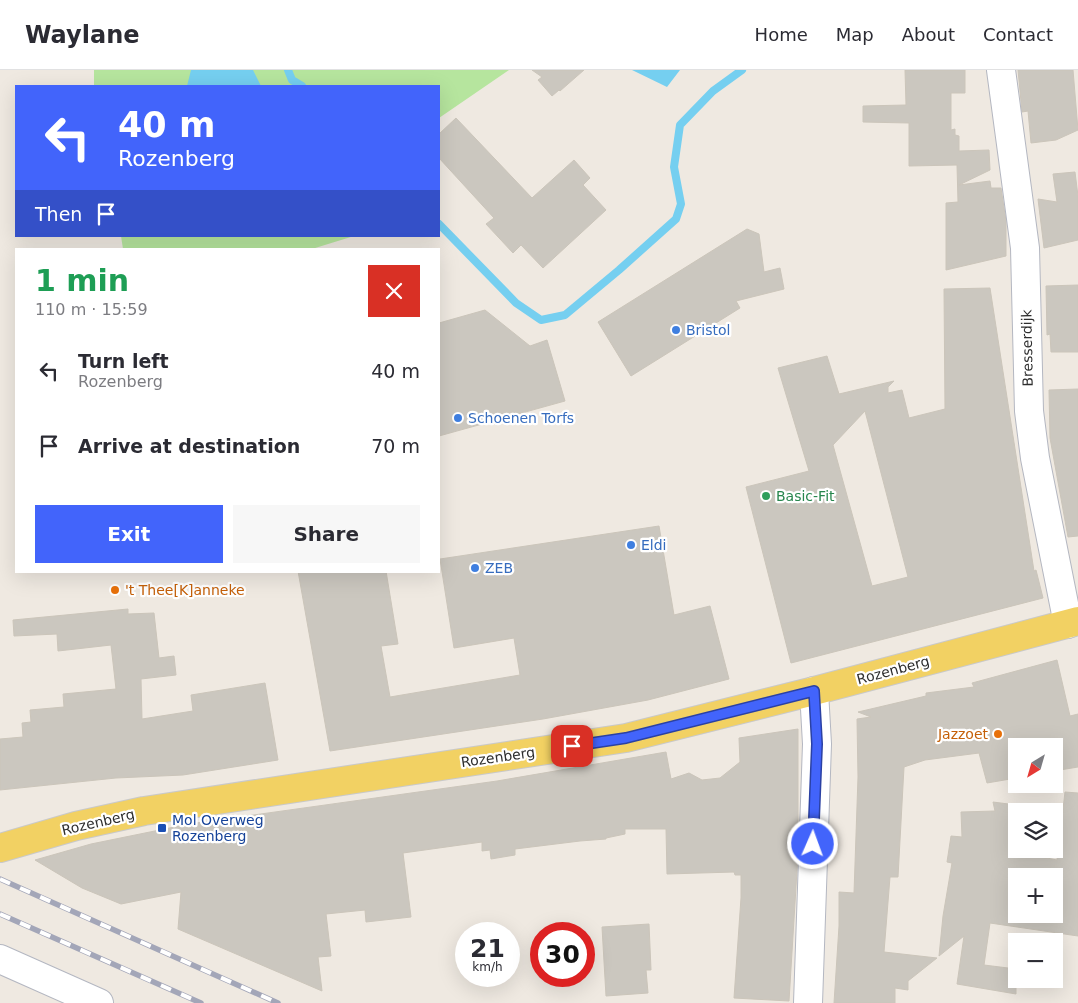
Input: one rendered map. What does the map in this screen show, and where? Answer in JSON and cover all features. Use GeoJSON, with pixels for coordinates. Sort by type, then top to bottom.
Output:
{"type":"FeatureCollection","features":[{"type":"Feature","properties":{"kind":"main road","name":"Rozenberg"},"geometry":{"type":"LineString","coordinates":[[0,848],[76,826],[144,811],[626,738],[814,691],[1073,622]]}},
{"type":"Feature","properties":{"kind":"street","name":"Bresserdijk"},"geometry":{"type":"LineString","coordinates":[[1001,70],[1025,248],[1029,411],[1035,458],[1073,622]]}},
{"type":"Feature","properties":{"kind":"street"},"geometry":{"type":"LineString","coordinates":[[808,1003],[817,744],[814,691]]}},
{"type":"Feature","properties":{"kind":"street"},"geometry":{"type":"LineString","coordinates":[[0,959],[99,1003]]}},
{"type":"Feature","properties":{"kind":"green space"},"geometry":{"type":"Polygon","coordinates":[[[94,70],[509,70],[440,117],[440,85],[94,85],[94,70]]]}},
{"type":"Feature","properties":{"kind":"green space"},"geometry":{"type":"Polygon","coordinates":[[[121,237],[351,237],[315,248],[123,248],[121,237]]]}},
{"type":"Feature","properties":{"kind":"water"},"geometry":{"type":"Polygon","coordinates":[[[191,70],[253,70],[260,85],[187,85],[191,70]]]}},
{"type":"Feature","properties":{"kind":"water"},"geometry":{"type":"Polygon","coordinates":[[[632,70],[680,70],[667,87],[632,70]]]}},
{"type":"Feature","properties":{"kind":"building"},"geometry":{"type":"Polygon","coordinates":[[[532,70],[584,70],[552,96],[538,80],[542,77],[532,70]]]}},
{"type":"Feature","properties":{"kind":"building"},"geometry":{"type":"Polygon","coordinates":[[[905,70],[965,70],[965,93],[951,93],[951,130],[955,129],[955,135],[959,136],[959,151],[989,150],[990,170],[959,185],[990,181],[991,188],[1001,188],[1006,221],[1006,256],[946,270],[946,203],[958,202],[957,165],[909,166],[909,123],[863,122],[863,106],[906,105],[905,70]]]}},
{"type":"Feature","properties":{"kind":"building"},"geometry":{"type":"Polygon","coordinates":[[[1018,70],[1073,70],[1078,130],[1056,140],[1031,143],[1028,111],[1022,112],[1018,70]]]}},
{"type":"Feature","properties":{"kind":"building"},"geometry":{"type":"Polygon","coordinates":[[[456,118],[532,198],[574,160],[590,178],[583,185],[606,210],[543,268],[521,245],[513,253],[486,224],[494,218],[440,159],[440,133],[456,118]]]}},
{"type":"Feature","properties":{"kind":"building"},"geometry":{"type":"Polygon","coordinates":[[[1075,172],[1078,196],[1078,240],[1044,248],[1038,199],[1057,202],[1053,174],[1075,172]]]}},
{"type":"Feature","properties":{"kind":"building"},"geometry":{"type":"Polygon","coordinates":[[[747,229],[759,234],[764,272],[780,268],[784,289],[736,301],[740,308],[631,376],[598,322],[747,229]]]}},
{"type":"Feature","properties":{"kind":"building"},"geometry":{"type":"Polygon","coordinates":[[[1078,285],[1078,352],[1051,352],[1050,334],[1047,335],[1046,286],[1078,285]]]}},
{"type":"Feature","properties":{"kind":"building"},"geometry":{"type":"Polygon","coordinates":[[[990,288],[1034,571],[1036,570],[1043,598],[791,663],[746,487],[809,471],[778,368],[827,356],[839,394],[894,381],[888,387],[888,393],[902,390],[909,418],[945,409],[944,289],[990,288]],[[865,411],[833,445],[872,586],[908,577],[865,411]]]}},
{"type":"Feature","properties":{"kind":"building"},"geometry":{"type":"Polygon","coordinates":[[[485,310],[530,346],[547,340],[565,401],[440,436],[440,323],[485,310]]]}},
{"type":"Feature","properties":{"kind":"building"},"geometry":{"type":"Polygon","coordinates":[[[1078,389],[1078,536],[1068,537],[1050,438],[1049,390],[1078,389]]]}},
{"type":"Feature","properties":{"kind":"building"},"geometry":{"type":"Polygon","coordinates":[[[659,526],[674,615],[710,606],[729,679],[648,700],[543,719],[330,751],[298,573],[386,573],[398,644],[381,646],[390,697],[520,675],[514,638],[454,648],[440,559],[659,526]]]}},
{"type":"Feature","properties":{"kind":"building"},"geometry":{"type":"Polygon","coordinates":[[[128,609],[128,614],[154,613],[159,658],[174,656],[176,675],[141,679],[142,719],[193,711],[191,695],[265,683],[278,760],[183,775],[116,778],[0,790],[0,739],[23,737],[22,723],[31,722],[30,710],[64,707],[63,694],[116,689],[111,645],[58,651],[57,634],[14,636],[13,620],[128,609]]]}},
{"type":"Feature","properties":{"kind":"building"},"geometry":{"type":"Polygon","coordinates":[[[1057,660],[1070,716],[1078,714],[1078,767],[1063,770],[1063,738],[1008,738],[1008,779],[987,783],[979,753],[925,760],[904,767],[898,877],[890,877],[884,952],[937,958],[908,981],[908,990],[895,988],[895,1003],[834,1003],[839,926],[839,892],[854,893],[858,777],[857,719],[871,717],[858,712],[926,696],[926,693],[974,687],[972,683],[1057,660]]]}},
{"type":"Feature","properties":{"kind":"building"},"geometry":{"type":"Polygon","coordinates":[[[798,729],[798,854],[789,1001],[734,998],[741,875],[735,875],[734,872],[667,874],[666,829],[625,829],[625,834],[606,839],[515,849],[515,855],[491,859],[490,850],[482,851],[482,842],[403,853],[411,917],[366,922],[365,910],[326,914],[331,956],[318,957],[322,991],[178,929],[181,892],[121,904],[82,888],[35,860],[91,844],[189,824],[497,781],[666,752],[671,779],[689,773],[702,780],[720,778],[740,762],[739,738],[798,729]]]}},
{"type":"Feature","properties":{"kind":"building"},"geometry":{"type":"Polygon","coordinates":[[[1065,792],[1078,793],[1078,936],[990,923],[984,965],[1008,968],[1008,988],[1016,988],[1016,994],[957,984],[964,936],[939,956],[943,916],[952,863],[947,862],[951,836],[962,837],[961,812],[995,811],[993,802],[1008,804],[1008,858],[1047,858],[1057,860],[1057,858],[1063,858],[1065,792]]]}},
{"type":"Feature","properties":{"kind":"building"},"geometry":{"type":"Polygon","coordinates":[[[649,924],[651,970],[646,970],[648,993],[606,996],[602,927],[649,924]]]}},
{"type":"Feature","properties":{"kind":"waterway"},"geometry":{"type":"LineString","coordinates":[[288,70],[292,80],[300,85]]}},
{"type":"Feature","properties":{"kind":"waterway"},"geometry":{"type":"LineString","coordinates":[[440,225],[516,303],[541,320],[565,315],[676,219],[681,204],[674,167],[680,125],[713,91],[742,70]]}},
{"type":"Feature","properties":{"kind":"railway"},"geometry":{"type":"LineString","coordinates":[[0,879],[278,1003]]}},
{"type":"Feature","properties":{"kind":"railway"},"geometry":{"type":"LineString","coordinates":[[0,914],[201,1003]]}},
{"type":"Feature","properties":{"kind":"place","name":"Bristol"},"geometry":{"type":"Point","coordinates":[676,330]}},
{"type":"Feature","properties":{"kind":"place","name":"Schoenen Torfs"},"geometry":{"type":"Point","coordinates":[458,418]}},
{"type":"Feature","properties":{"kind":"place","name":"Basic-Fit"},"geometry":{"type":"Point","coordinates":[766,496]}},
{"type":"Feature","properties":{"kind":"place","name":"Eldi"},"geometry":{"type":"Point","coordinates":[631,545]}},
{"type":"Feature","properties":{"kind":"place","name":"ZEB"},"geometry":{"type":"Point","coordinates":[475,568]}},
{"type":"Feature","properties":{"kind":"place","name":"'t Thee[K]anneke"},"geometry":{"type":"Point","coordinates":[115,590]}},
{"type":"Feature","properties":{"kind":"place","name":"Jazzoet"},"geometry":{"type":"Point","coordinates":[998,734]}},
{"type":"Feature","properties":{"kind":"place","name":"Mol Overweg Rozenberg"},"geometry":{"type":"Point","coordinates":[162,828]}},
{"type":"Feature","properties":{"kind":"route"},"geometry":{"type":"LineString","coordinates":[[572,746],[626,738],[814,691],[817,744],[813,844]]}}]}
